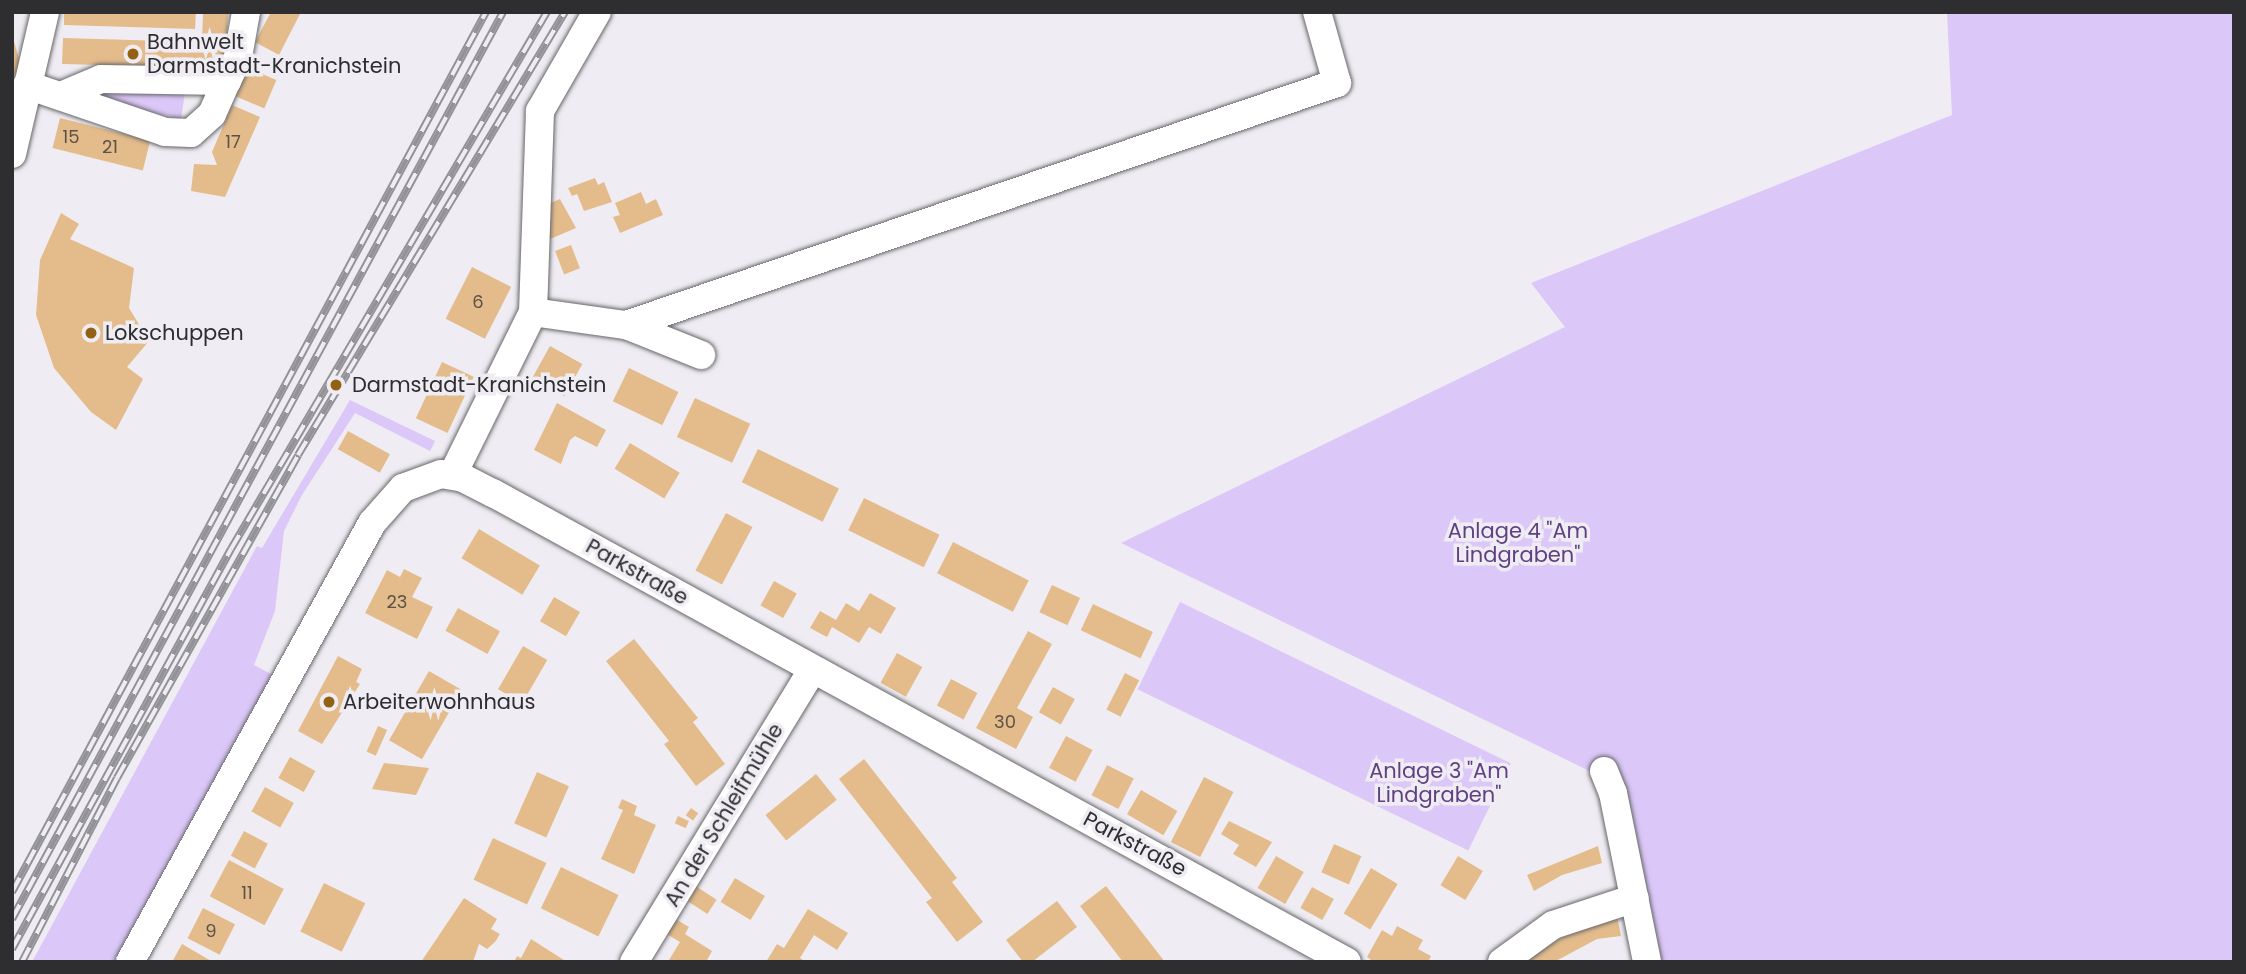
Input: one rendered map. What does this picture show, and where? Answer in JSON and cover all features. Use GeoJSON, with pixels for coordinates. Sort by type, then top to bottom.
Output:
{"type":"FeatureCollection","features":[{"type":"Feature","properties":{"kind":"street"},"geometry":{"type":"LineString","coordinates":[[12,154],[45,12]]}},
{"type":"Feature","properties":{"kind":"street"},"geometry":{"type":"LineString","coordinates":[[27,85],[180,134],[203,125],[227,81],[238,57],[246,12]]}},
{"type":"Feature","properties":{"kind":"street"},"geometry":{"type":"LineString","coordinates":[[130,962],[380,510],[417,480],[453,474],[533,312],[540,111],[597,12]]}},
{"type":"Feature","properties":{"kind":"street"},"geometry":{"type":"LineString","coordinates":[[626,325],[1337,83],[1317,12]]}},
{"type":"Feature","properties":{"kind":"street"},"geometry":{"type":"LineString","coordinates":[[61,96],[101,79],[227,81]]}},
{"type":"Feature","properties":{"kind":"street"},"geometry":{"type":"LineString","coordinates":[[533,312],[626,325],[701,355]]}},
{"type":"Feature","properties":{"kind":"street","name":"Parkstraße"},"geometry":{"type":"LineString","coordinates":[[453,474],[1347,962]]}},
{"type":"Feature","properties":{"kind":"street","name":"An der Schleifmühle"},"geometry":{"type":"LineString","coordinates":[[634,962],[813,669]]}},
{"type":"Feature","properties":{"kind":"street"},"geometry":{"type":"LineString","coordinates":[[1604,771],[1613,793],[1647,962]]}},
{"type":"Feature","properties":{"kind":"street"},"geometry":{"type":"LineString","coordinates":[[1502,962],[1553,925],[1635,898]]}},
{"type":"Feature","properties":{"kind":"green space","name":"Anlage 4 \"Am Lindgraben\""},"geometry":{"type":"Polygon","coordinates":[[[1947,12],[2234,12],[2234,962],[1655,962],[1606,779],[1121,543],[1565,327],[1531,283],[1952,115],[1947,12]]]}},
{"type":"Feature","properties":{"kind":"green space"},"geometry":{"type":"Polygon","coordinates":[[[98,91],[185,92],[181,119],[99,100],[98,91]]]}},
{"type":"Feature","properties":{"kind":"green space"},"geometry":{"type":"Polygon","coordinates":[[[350,400],[435,441],[430,451],[355,413],[302,495],[284,531],[275,611],[254,665],[273,675],[117,962],[32,962],[257,546],[262,548],[350,400]]]}},
{"type":"Feature","properties":{"kind":"green space","name":"Anlage 3 \"Am Lindgraben\""},"geometry":{"type":"Polygon","coordinates":[[[1180,602],[1511,763],[1468,851],[1137,689],[1180,602]]]}},
{"type":"Feature","properties":{"kind":"building"},"geometry":{"type":"Polygon","coordinates":[[[64,12],[196,12],[195,29],[64,25],[64,12]]]}},
{"type":"Feature","properties":{"kind":"building"},"geometry":{"type":"Polygon","coordinates":[[[203,12],[228,12],[226,68],[62,64],[63,38],[202,42],[203,12]]]}},
{"type":"Feature","properties":{"kind":"building"},"geometry":{"type":"Polygon","coordinates":[[[271,12],[301,12],[279,55],[255,42],[271,12]]]}},
{"type":"Feature","properties":{"kind":"building"},"geometry":{"type":"Polygon","coordinates":[[[12,34],[23,73],[12,75],[12,34]]]}},
{"type":"Feature","properties":{"kind":"building"},"geometry":{"type":"Polygon","coordinates":[[[246,67],[276,80],[264,108],[234,96],[246,67]]]}},
{"type":"Feature","properties":{"kind":"building"},"geometry":{"type":"Polygon","coordinates":[[[232,105],[260,117],[225,197],[191,191],[194,164],[217,165],[212,152],[232,105]]]}},
{"type":"Feature","properties":{"kind":"building"},"geometry":{"type":"Polygon","coordinates":[[[60,118],[150,140],[143,171],[53,148],[60,118]]]}},
{"type":"Feature","properties":{"kind":"building"},"geometry":{"type":"Polygon","coordinates":[[[595,178],[598,185],[604,182],[612,202],[584,211],[577,194],[572,196],[568,188],[595,178]]]}},
{"type":"Feature","properties":{"kind":"building"},"geometry":{"type":"Polygon","coordinates":[[[641,192],[646,204],[656,199],[663,215],[620,233],[613,217],[620,215],[615,203],[641,192]]]}},
{"type":"Feature","properties":{"kind":"building"},"geometry":{"type":"Polygon","coordinates":[[[560,199],[576,228],[550,239],[541,218],[546,205],[560,199]]]}},
{"type":"Feature","properties":{"kind":"building","name":"Lokschuppen"},"geometry":{"type":"Polygon","coordinates":[[[61,213],[79,224],[70,239],[134,268],[129,308],[149,341],[127,367],[143,379],[116,430],[91,412],[54,368],[36,315],[40,260],[61,213]]]}},
{"type":"Feature","properties":{"kind":"building"},"geometry":{"type":"Polygon","coordinates":[[[571,245],[580,268],[564,274],[555,251],[571,245]]]}},
{"type":"Feature","properties":{"kind":"building"},"geometry":{"type":"Polygon","coordinates":[[[472,267],[511,287],[485,339],[446,319],[472,267]]]}},
{"type":"Feature","properties":{"kind":"building"},"geometry":{"type":"Polygon","coordinates":[[[550,346],[582,364],[564,396],[532,378],[550,346]]]}},
{"type":"Feature","properties":{"kind":"building"},"geometry":{"type":"Polygon","coordinates":[[[442,362],[474,377],[448,433],[416,418],[442,362]]]}},
{"type":"Feature","properties":{"kind":"building"},"geometry":{"type":"Polygon","coordinates":[[[629,368],[678,392],[662,425],[613,401],[629,368]]]}},
{"type":"Feature","properties":{"kind":"building"},"geometry":{"type":"Polygon","coordinates":[[[695,398],[750,424],[732,463],[677,437],[695,398]]]}},
{"type":"Feature","properties":{"kind":"building"},"geometry":{"type":"Polygon","coordinates":[[[557,403],[606,430],[597,447],[575,436],[570,440],[561,464],[534,450],[557,403]]]}},
{"type":"Feature","properties":{"kind":"building"},"geometry":{"type":"Polygon","coordinates":[[[348,431],[390,454],[380,473],[338,449],[348,431]]]}},
{"type":"Feature","properties":{"kind":"building"},"geometry":{"type":"Polygon","coordinates":[[[630,443],[680,473],[664,499],[615,469],[630,443]]]}},
{"type":"Feature","properties":{"kind":"building"},"geometry":{"type":"Polygon","coordinates":[[[758,449],[839,488],[823,522],[742,482],[758,449]]]}},
{"type":"Feature","properties":{"kind":"building"},"geometry":{"type":"Polygon","coordinates":[[[864,498],[939,535],[924,567],[848,530],[864,498]]]}},
{"type":"Feature","properties":{"kind":"building"},"geometry":{"type":"Polygon","coordinates":[[[726,513],[752,527],[722,584],[695,570],[726,513]]]}},
{"type":"Feature","properties":{"kind":"building"},"geometry":{"type":"Polygon","coordinates":[[[479,529],[540,566],[522,595],[461,558],[479,529]]]}},
{"type":"Feature","properties":{"kind":"building"},"geometry":{"type":"Polygon","coordinates":[[[953,542],[1029,581],[1013,612],[937,573],[953,542]]]}},
{"type":"Feature","properties":{"kind":"building"},"geometry":{"type":"Polygon","coordinates":[[[404,569],[422,578],[412,597],[433,607],[417,639],[365,613],[387,570],[400,577],[404,569]]]}},
{"type":"Feature","properties":{"kind":"building"},"geometry":{"type":"Polygon","coordinates":[[[774,581],[797,594],[783,618],[760,605],[774,581]]]}},
{"type":"Feature","properties":{"kind":"building"},"geometry":{"type":"Polygon","coordinates":[[[1052,585],[1080,598],[1067,625],[1039,612],[1052,585]]]}},
{"type":"Feature","properties":{"kind":"building"},"geometry":{"type":"Polygon","coordinates":[[[870,593],[896,608],[881,634],[869,627],[859,643],[832,627],[827,637],[810,628],[820,611],[836,620],[846,603],[859,611],[870,593]]]}},
{"type":"Feature","properties":{"kind":"building"},"geometry":{"type":"Polygon","coordinates":[[[554,597],[580,612],[566,636],[540,621],[554,597]]]}},
{"type":"Feature","properties":{"kind":"building"},"geometry":{"type":"Polygon","coordinates":[[[1093,604],[1153,632],[1141,658],[1081,630],[1093,604]]]}},
{"type":"Feature","properties":{"kind":"building"},"geometry":{"type":"Polygon","coordinates":[[[458,608],[500,631],[487,654],[445,631],[458,608]]]}},
{"type":"Feature","properties":{"kind":"building"},"geometry":{"type":"Polygon","coordinates":[[[1028,631],[1052,644],[1017,708],[1033,717],[1016,749],[976,728],[1028,631]]]}},
{"type":"Feature","properties":{"kind":"building"},"geometry":{"type":"Polygon","coordinates":[[[634,639],[698,718],[693,722],[725,764],[696,786],[664,744],[669,741],[606,661],[634,639]]]}},
{"type":"Feature","properties":{"kind":"building"},"geometry":{"type":"Polygon","coordinates":[[[523,646],[547,660],[522,703],[498,689],[523,646]]]}},
{"type":"Feature","properties":{"kind":"building"},"geometry":{"type":"Polygon","coordinates":[[[897,653],[922,667],[906,697],[881,683],[897,653]]]}},
{"type":"Feature","properties":{"kind":"building","name":"Arbeiterwohnhaus"},"geometry":{"type":"Polygon","coordinates":[[[338,656],[362,669],[356,682],[360,684],[322,744],[298,731],[338,656]]]}},
{"type":"Feature","properties":{"kind":"building"},"geometry":{"type":"Polygon","coordinates":[[[429,671],[462,690],[422,759],[389,740],[429,671]]]}},
{"type":"Feature","properties":{"kind":"building"},"geometry":{"type":"Polygon","coordinates":[[[1125,673],[1139,680],[1121,717],[1106,710],[1125,673]]]}},
{"type":"Feature","properties":{"kind":"building"},"geometry":{"type":"Polygon","coordinates":[[[951,679],[977,693],[963,720],[937,705],[951,679]]]}},
{"type":"Feature","properties":{"kind":"building"},"geometry":{"type":"Polygon","coordinates":[[[1053,687],[1075,699],[1061,724],[1039,712],[1053,687]]]}},
{"type":"Feature","properties":{"kind":"building"},"geometry":{"type":"Polygon","coordinates":[[[378,726],[387,730],[376,756],[367,752],[378,726]]]}},
{"type":"Feature","properties":{"kind":"building"},"geometry":{"type":"Polygon","coordinates":[[[1066,736],[1092,750],[1076,782],[1049,768],[1066,736]]]}},
{"type":"Feature","properties":{"kind":"building"},"geometry":{"type":"Polygon","coordinates":[[[290,757],[315,771],[304,792],[278,778],[290,757]]]}},
{"type":"Feature","properties":{"kind":"building"},"geometry":{"type":"Polygon","coordinates":[[[864,759],[957,878],[952,882],[983,922],[957,942],[926,902],[932,898],[839,779],[864,759]]]}},
{"type":"Feature","properties":{"kind":"building"},"geometry":{"type":"Polygon","coordinates":[[[384,763],[429,768],[416,795],[372,789],[384,763]]]}},
{"type":"Feature","properties":{"kind":"building"},"geometry":{"type":"Polygon","coordinates":[[[1107,765],[1134,779],[1118,809],[1092,795],[1107,765]]]}},
{"type":"Feature","properties":{"kind":"building"},"geometry":{"type":"Polygon","coordinates":[[[537,772],[569,786],[546,837],[514,823],[537,772]]]}},
{"type":"Feature","properties":{"kind":"building"},"geometry":{"type":"Polygon","coordinates":[[[816,774],[837,800],[786,841],[765,815],[816,774]]]}},
{"type":"Feature","properties":{"kind":"building"},"geometry":{"type":"Polygon","coordinates":[[[1204,777],[1233,792],[1200,857],[1171,842],[1204,777]]]}},
{"type":"Feature","properties":{"kind":"building"},"geometry":{"type":"Polygon","coordinates":[[[265,787],[294,803],[280,827],[251,811],[265,787]]]}},
{"type":"Feature","properties":{"kind":"building"},"geometry":{"type":"Polygon","coordinates":[[[1141,790],[1177,811],[1163,835],[1127,814],[1141,790]]]}},
{"type":"Feature","properties":{"kind":"building"},"geometry":{"type":"Polygon","coordinates":[[[622,799],[637,806],[634,815],[656,825],[634,874],[601,859],[623,810],[618,808],[622,799]]]}},
{"type":"Feature","properties":{"kind":"building"},"geometry":{"type":"Polygon","coordinates":[[[691,808],[698,813],[693,821],[686,815],[691,808]]]}},
{"type":"Feature","properties":{"kind":"building"},"geometry":{"type":"Polygon","coordinates":[[[678,816],[689,821],[686,828],[675,823],[678,816]]]}},
{"type":"Feature","properties":{"kind":"building"},"geometry":{"type":"Polygon","coordinates":[[[1229,821],[1272,842],[1256,867],[1233,854],[1239,845],[1221,834],[1229,821]]]}},
{"type":"Feature","properties":{"kind":"building"},"geometry":{"type":"Polygon","coordinates":[[[244,831],[268,844],[255,868],[231,856],[244,831]]]}},
{"type":"Feature","properties":{"kind":"building"},"geometry":{"type":"Polygon","coordinates":[[[493,838],[546,863],[527,905],[474,880],[493,838]]]}},
{"type":"Feature","properties":{"kind":"building"},"geometry":{"type":"Polygon","coordinates":[[[1334,844],[1361,856],[1349,885],[1321,872],[1334,844]]]}},
{"type":"Feature","properties":{"kind":"building"},"geometry":{"type":"Polygon","coordinates":[[[1598,846],[1602,863],[1562,875],[1534,891],[1527,875],[1598,846]]]}},
{"type":"Feature","properties":{"kind":"building"},"geometry":{"type":"Polygon","coordinates":[[[1276,856],[1304,872],[1285,904],[1258,888],[1276,856]]]}},
{"type":"Feature","properties":{"kind":"building"},"geometry":{"type":"Polygon","coordinates":[[[1458,856],[1483,871],[1465,900],[1440,885],[1458,856]]]}},
{"type":"Feature","properties":{"kind":"building"},"geometry":{"type":"Polygon","coordinates":[[[229,860],[284,889],[264,925],[210,896],[229,860]]]}},
{"type":"Feature","properties":{"kind":"building"},"geometry":{"type":"Polygon","coordinates":[[[561,867],[619,895],[598,936],[541,908],[561,867]]]}},
{"type":"Feature","properties":{"kind":"building"},"geometry":{"type":"Polygon","coordinates":[[[1371,868],[1398,884],[1370,929],[1344,913],[1371,868]]]}},
{"type":"Feature","properties":{"kind":"building"},"geometry":{"type":"Polygon","coordinates":[[[735,878],[765,896],[751,920],[721,902],[735,878]]]}},
{"type":"Feature","properties":{"kind":"building"},"geometry":{"type":"Polygon","coordinates":[[[324,883],[365,903],[342,952],[300,932],[324,883]]]}},
{"type":"Feature","properties":{"kind":"building"},"geometry":{"type":"Polygon","coordinates":[[[694,885],[717,900],[707,914],[685,899],[694,885]]]}},
{"type":"Feature","properties":{"kind":"building"},"geometry":{"type":"Polygon","coordinates":[[[1106,886],[1165,962],[1123,962],[1080,906],[1106,886]]]}},
{"type":"Feature","properties":{"kind":"building"},"geometry":{"type":"Polygon","coordinates":[[[1312,887],[1334,899],[1322,920],[1300,908],[1312,887]]]}},
{"type":"Feature","properties":{"kind":"building"},"geometry":{"type":"Polygon","coordinates":[[[464,898],[497,919],[491,929],[500,934],[495,942],[487,949],[479,944],[473,962],[421,962],[464,898]]]}},
{"type":"Feature","properties":{"kind":"building"},"geometry":{"type":"Polygon","coordinates":[[[1057,901],[1077,927],[1032,962],[1023,962],[1006,940],[1057,901]]]}},
{"type":"Feature","properties":{"kind":"building"},"geometry":{"type":"Polygon","coordinates":[[[203,908],[235,924],[220,955],[188,938],[203,908]]]}},
{"type":"Feature","properties":{"kind":"building"},"geometry":{"type":"Polygon","coordinates":[[[808,909],[848,933],[837,950],[814,935],[800,958],[806,962],[766,962],[777,944],[784,948],[808,909]]]}},
{"type":"Feature","properties":{"kind":"building"},"geometry":{"type":"Polygon","coordinates":[[[1616,910],[1621,936],[1597,939],[1554,962],[1515,962],[1616,910]]]}},
{"type":"Feature","properties":{"kind":"building"},"geometry":{"type":"Polygon","coordinates":[[[674,918],[689,927],[685,934],[712,951],[706,962],[669,960],[680,942],[665,933],[674,918]]]}},
{"type":"Feature","properties":{"kind":"building"},"geometry":{"type":"Polygon","coordinates":[[[1397,926],[1423,940],[1418,949],[1431,956],[1428,962],[1374,962],[1367,957],[1382,930],[1392,936],[1397,926]]]}},
{"type":"Feature","properties":{"kind":"building"},"geometry":{"type":"Polygon","coordinates":[[[531,939],[567,962],[514,962],[517,956],[521,958],[531,939]]]}},
{"type":"Feature","properties":{"kind":"building"},"geometry":{"type":"Polygon","coordinates":[[[182,944],[213,962],[172,962],[182,944]]]}},
{"type":"Feature","properties":{"kind":"railway"},"geometry":{"type":"LineString","coordinates":[[12,892],[486,12]]}},
{"type":"Feature","properties":{"kind":"railway"},"geometry":{"type":"LineString","coordinates":[[12,919],[503,12]]}},
{"type":"Feature","properties":{"kind":"railway"},"geometry":{"type":"LineString","coordinates":[[12,949],[231,549],[547,12]]}},
{"type":"Feature","properties":{"kind":"railway"},"geometry":{"type":"LineString","coordinates":[[22,962],[117,778],[298,455],[565,12]]}},
{"type":"Feature","properties":{"kind":"place","name":"Bahnwelt Darmstadt-Kranichstein"},"geometry":{"type":"Point","coordinates":[133,54]}},
{"type":"Feature","properties":{"kind":"place","name":"Lokschuppen"},"geometry":{"type":"Point","coordinates":[91,333]}},
{"type":"Feature","properties":{"kind":"place","name":"Darmstadt-Kranichstein"},"geometry":{"type":"Point","coordinates":[336,385]}},
{"type":"Feature","properties":{"kind":"place","name":"Arbeiterwohnhaus"},"geometry":{"type":"Point","coordinates":[329,702]}}]}
